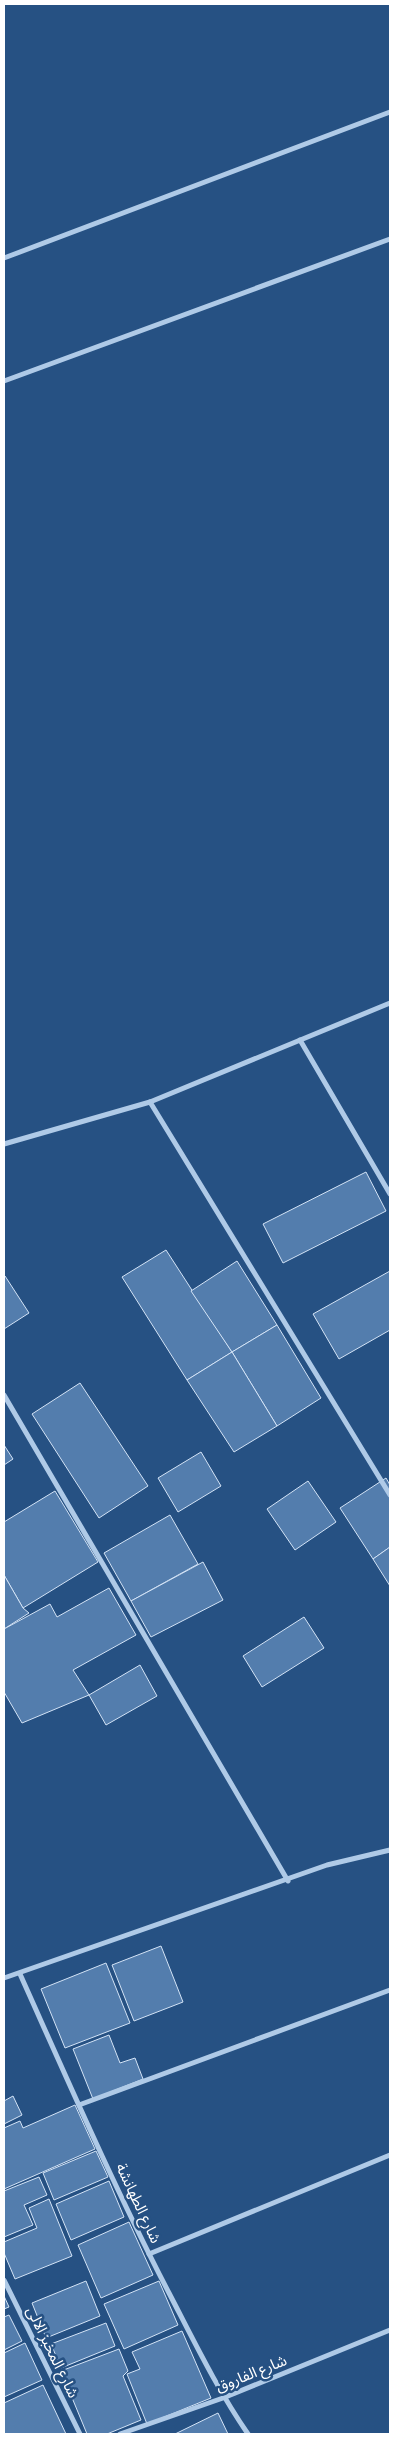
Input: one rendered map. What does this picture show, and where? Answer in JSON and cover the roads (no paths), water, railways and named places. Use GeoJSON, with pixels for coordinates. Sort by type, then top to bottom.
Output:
{"type":"FeatureCollection","features":[{"type":"Feature","properties":{"kind":"street"},"geometry":{"type":"LineString","coordinates":[[4,258],[390,112]]}},
{"type":"Feature","properties":{"kind":"street"},"geometry":{"type":"LineString","coordinates":[[4,381],[390,239]]}},
{"type":"Feature","properties":{"kind":"street"},"geometry":{"type":"LineString","coordinates":[[4,1144],[150,1102],[390,1002]]}},
{"type":"Feature","properties":{"kind":"street"},"geometry":{"type":"LineString","coordinates":[[300,1040],[390,1194]]}},
{"type":"Feature","properties":{"kind":"street"},"geometry":{"type":"LineString","coordinates":[[150,1102],[390,1495]]}},
{"type":"Feature","properties":{"kind":"street"},"geometry":{"type":"LineString","coordinates":[[4,1395],[288,1881]]}},
{"type":"Feature","properties":{"kind":"street"},"geometry":{"type":"LineString","coordinates":[[4,1978],[288,1881],[327,1865],[390,1850]]}},
{"type":"Feature","properties":{"kind":"street","name":"شارع الطهانشة"},"geometry":{"type":"LineString","coordinates":[[20,1974],[149,2254],[223,2398],[248,2434]]}},
{"type":"Feature","properties":{"kind":"street"},"geometry":{"type":"LineString","coordinates":[[79,2105],[390,1990]]}},
{"type":"Feature","properties":{"kind":"street"},"geometry":{"type":"LineString","coordinates":[[149,2254],[390,2155]]}},
{"type":"Feature","properties":{"kind":"street","name":"شارع المخبز الالى"},"geometry":{"type":"LineString","coordinates":[[4,2280],[80,2434]]}},
{"type":"Feature","properties":{"kind":"street","name":"شارع الفاروق"},"geometry":{"type":"LineString","coordinates":[[120,2434],[223,2398],[390,2330]]}}]}
